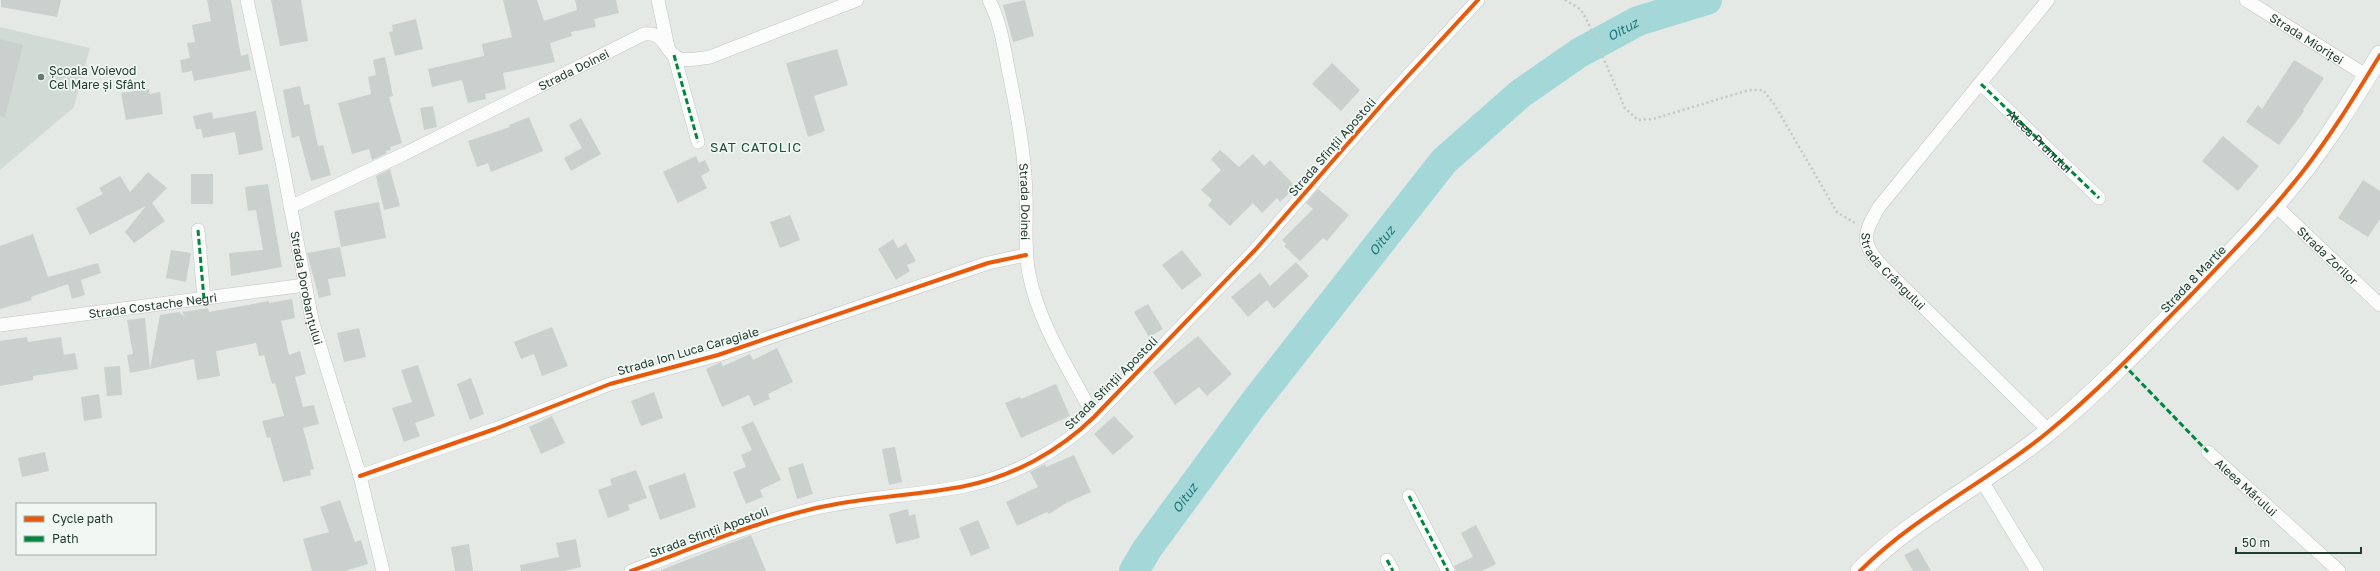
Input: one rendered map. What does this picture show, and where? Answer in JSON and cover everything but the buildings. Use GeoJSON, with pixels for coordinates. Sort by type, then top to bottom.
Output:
{"type":"FeatureCollection","features":[{"type":"Feature","properties":{"kind":"street","name":"Strada Dorobanțului"},"geometry":{"type":"LineString","coordinates":[[247,0],[290,207],[304,285],[322,357],[360,476],[383,571]]}},
{"type":"Feature","properties":{"kind":"street"},"geometry":{"type":"LineString","coordinates":[[658,0],[671,51],[698,142]]}},
{"type":"Feature","properties":{"kind":"street"},"geometry":{"type":"LineString","coordinates":[[671,51],[681,59],[710,57],[857,0]]}},
{"type":"Feature","properties":{"kind":"street","name":"Strada Doinei"},"geometry":{"type":"LineString","coordinates":[[989,0],[1001,32],[1017,110],[1026,181],[1028,221],[1026,255],[1033,292],[1042,314],[1094,417]]}},
{"type":"Feature","properties":{"kind":"street","name":"Strada Sfinții Apostoli"},"geometry":{"type":"LineString","coordinates":[[631,571],[757,524],[813,509],[965,486],[1021,467],[1057,448],[1077,434],[1094,417],[1256,249],[1384,102],[1478,0]]}},
{"type":"Feature","properties":{"kind":"street","name":"Strada Crângului"},"geometry":{"type":"LineString","coordinates":[[2048,0],[1981,84],[1879,207],[1867,230],[1865,238],[1867,247],[1874,257],[2050,431]]}},
{"type":"Feature","properties":{"kind":"street","name":"Strada Mioriței"},"geometry":{"type":"LineString","coordinates":[[2246,0],[2367,76]]}},
{"type":"Feature","properties":{"kind":"street","name":"Strada Doinei"},"geometry":{"type":"LineString","coordinates":[[290,207],[404,154],[634,38],[652,33],[658,36],[671,51]]}},
{"type":"Feature","properties":{"kind":"street","name":"Strada 8 Martie"},"geometry":{"type":"LineString","coordinates":[[1860,571],[1901,533],[1929,513],[2010,462],[2050,431],[2149,338],[2275,205],[2306,168],[2380,55]]}},
{"type":"Feature","properties":{"kind":"street","name":"Aleea Prunului"},"geometry":{"type":"LineString","coordinates":[[1981,84],[2099,198]]}},
{"type":"Feature","properties":{"kind":"street","name":"Strada Zorilor"},"geometry":{"type":"LineString","coordinates":[[2275,205],[2380,305]]}},
{"type":"Feature","properties":{"kind":"street"},"geometry":{"type":"LineString","coordinates":[[198,230],[204,299]]}},
{"type":"Feature","properties":{"kind":"street","name":"Strada Ion Luca Caragiale"},"geometry":{"type":"LineString","coordinates":[[360,476],[496,429],[610,384],[718,355],[988,264],[1026,255]]}},
{"type":"Feature","properties":{"kind":"street","name":"Strada Costache Negri"},"geometry":{"type":"LineString","coordinates":[[0,325],[304,285]]}},
{"type":"Feature","properties":{"kind":"street","name":"Aleea Mărului"},"geometry":{"type":"LineString","coordinates":[[2208,452],[2339,571]]}},
{"type":"Feature","properties":{"kind":"street"},"geometry":{"type":"LineString","coordinates":[[1982,481],[2037,571]]}},
{"type":"Feature","properties":{"kind":"street"},"geometry":{"type":"LineString","coordinates":[[1409,496],[1448,571]]}},
{"type":"Feature","properties":{"kind":"path"},"geometry":{"type":"LineString","coordinates":[[1565,0],[1580,9],[1590,27],[1625,108],[1638,120],[1653,119],[1749,90],[1763,90],[1774,104],[1837,212],[1867,230]]}},
{"type":"Feature","properties":{"kind":"shaded area","name":"Școala Voievod Cel Mare și Sfânt"},"geometry":{"type":"Polygon","coordinates":[[[0,27],[90,48],[74,107],[0,170],[0,27]]]}},
{"type":"Feature","properties":{"kind":"waterway","name":"Oituz"},"geometry":{"type":"LineString","coordinates":[[1134,571],[1147,549],[1254,403],[1444,161],[1520,94],[1579,53],[1638,21],[1707,0]]}},
{"type":"Feature","properties":{"kind":"marked path"},"geometry":{"type":"LineString","coordinates":[[674,55],[698,142]]}},
{"type":"Feature","properties":{"kind":"marked path"},"geometry":{"type":"LineString","coordinates":[[1981,84],[2099,198]]}},
{"type":"Feature","properties":{"kind":"marked path"},"geometry":{"type":"LineString","coordinates":[[198,230],[204,299]]}},
{"type":"Feature","properties":{"kind":"marked path"},"geometry":{"type":"LineString","coordinates":[[2123,364],[2208,452]]}},
{"type":"Feature","properties":{"kind":"marked path"},"geometry":{"type":"LineString","coordinates":[[1409,496],[1448,571]]}},
{"type":"Feature","properties":{"kind":"marked path"},"geometry":{"type":"LineString","coordinates":[[1387,560],[1393,571]]}},
{"type":"Feature","properties":{"kind":"cycle path"},"geometry":{"type":"LineString","coordinates":[[631,571],[743,529],[812,509],[983,482],[1018,469],[1066,441],[1094,417],[1256,249],[1384,102],[1478,0]]}},
{"type":"Feature","properties":{"kind":"cycle path"},"geometry":{"type":"LineString","coordinates":[[1860,571],[1904,533],[2001,467],[2048,432],[2085,400],[2138,349],[2234,250],[2291,187],[2334,128],[2380,55]]}},
{"type":"Feature","properties":{"kind":"cycle path"},"geometry":{"type":"LineString","coordinates":[[360,476],[495,429],[610,384],[718,355],[988,263],[1026,255]]}},
{"type":"Feature","properties":{"kind":"place","name":"Școala Voievod Cel Mare și Sfânt"},"geometry":{"type":"Point","coordinates":[41,77]}},
{"type":"Feature","properties":{"kind":"district","name":"SAT CATOLIC"},"geometry":{"type":"Point","coordinates":[756,147]}}]}
